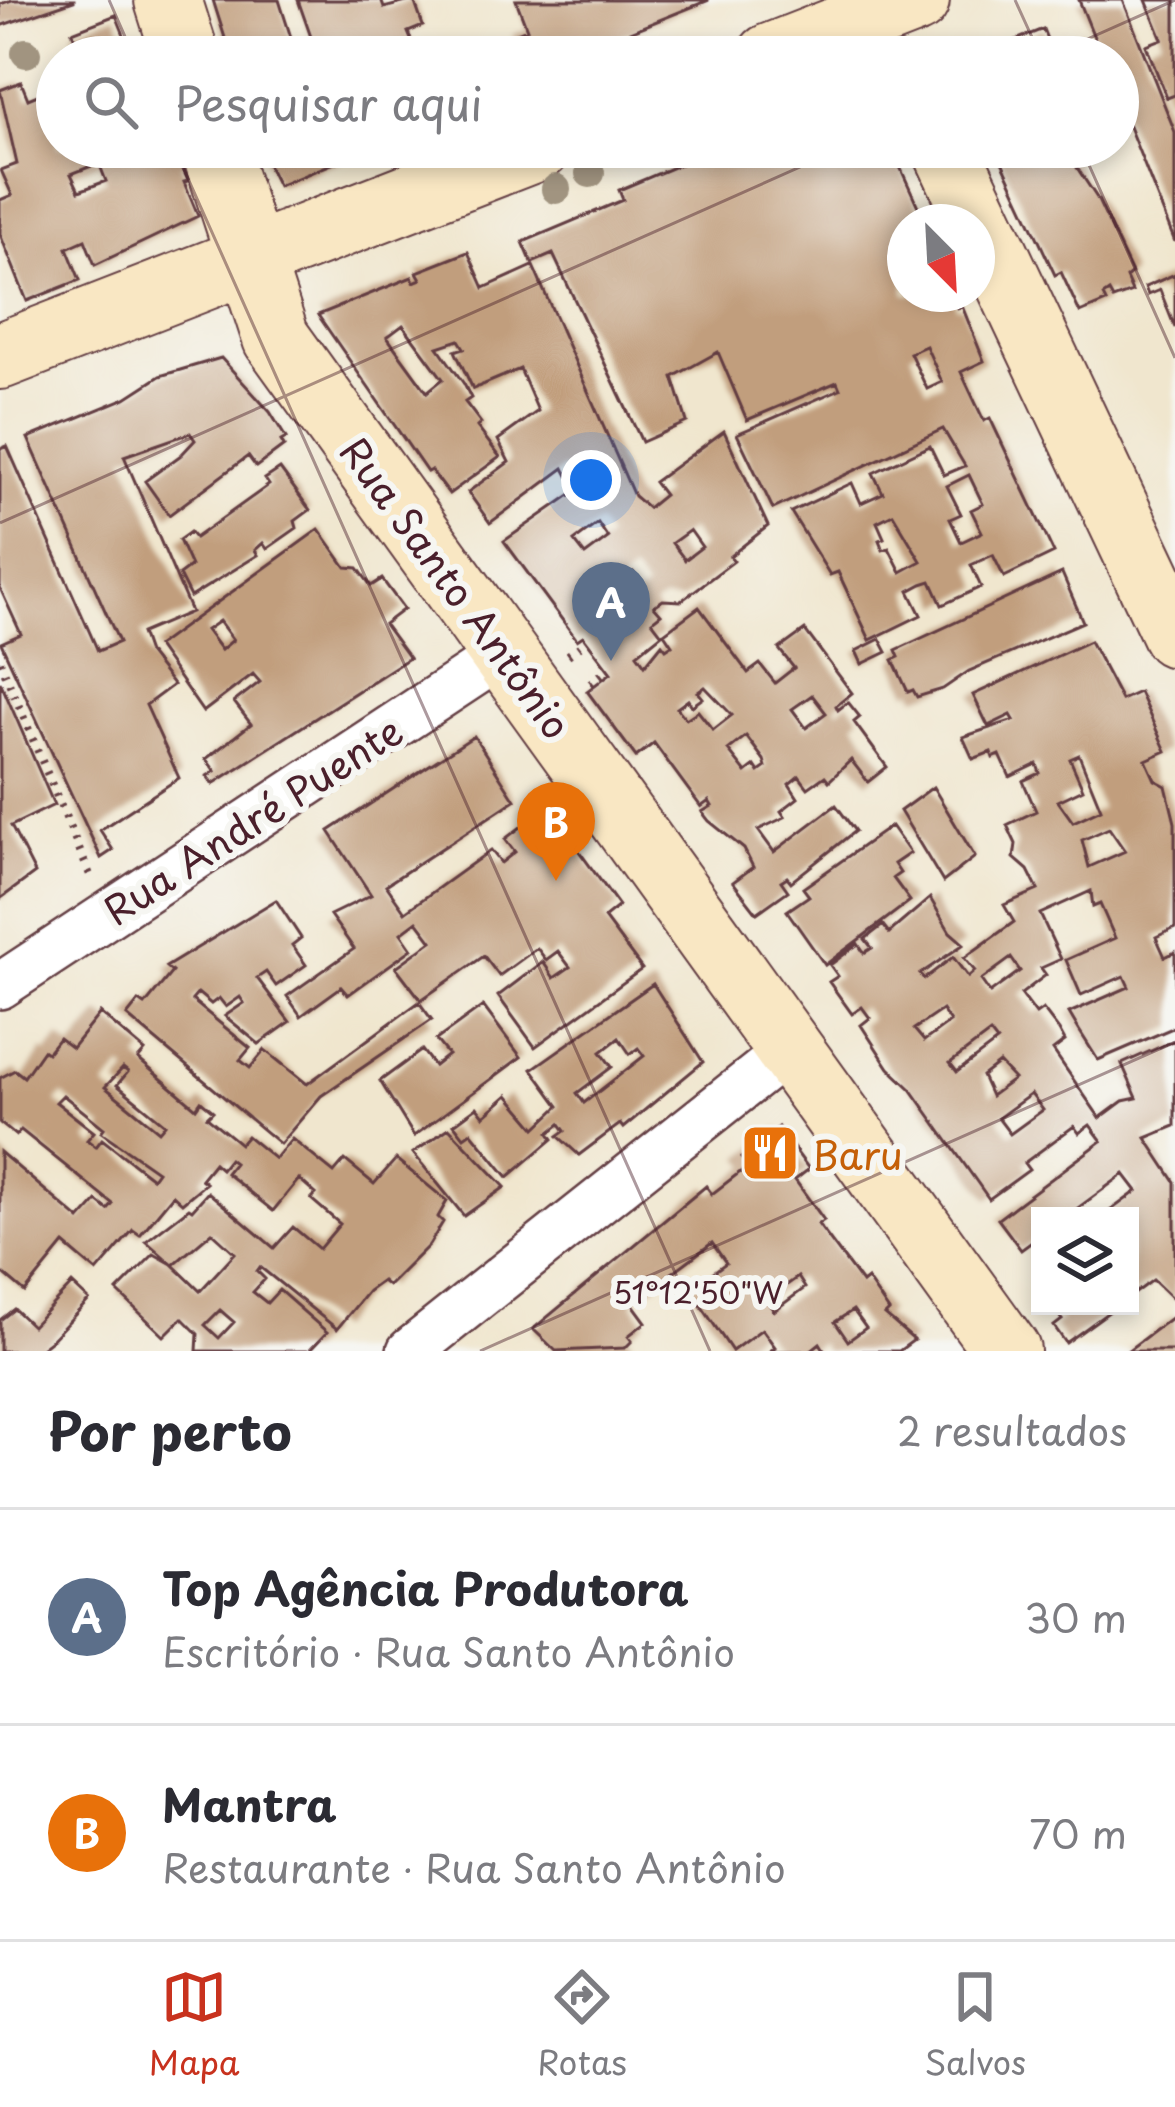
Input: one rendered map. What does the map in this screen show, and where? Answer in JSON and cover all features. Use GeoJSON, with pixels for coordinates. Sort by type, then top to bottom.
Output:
{"type":"FeatureCollection","features":[{"type":"Feature","properties":{"kind":"street"},"geometry":{"type":"LineString","coordinates":[[168,0],[179,36]]}},
{"type":"Feature","properties":{"kind":"street"},"geometry":{"type":"LineString","coordinates":[[837,36],[894,18]]}},
{"type":"Feature","properties":{"kind":"street","name":"Rua Santo Antônio"},"geometry":{"type":"LineString","coordinates":[[220,168],[246,260],[276,338],[1007,1351]]}},
{"type":"Feature","properties":{"kind":"street"},"geometry":{"type":"LineString","coordinates":[[0,356],[484,168]]}},
{"type":"Feature","properties":{"kind":"street"},"geometry":{"type":"LineString","coordinates":[[955,168],[1175,634]]}},
{"type":"Feature","properties":{"kind":"street","name":"Rua André Puente"},"geometry":{"type":"LineString","coordinates":[[0,986],[505,653]]}},
{"type":"Feature","properties":{"kind":"street"},"geometry":{"type":"LineString","coordinates":[[410,1351],[789,1050]]}},
{"type":"Feature","properties":{"kind":"path"},"geometry":{"type":"LineString","coordinates":[[0,661],[107,916]]}},
{"type":"Feature","properties":{"kind":"building"},"geometry":{"type":"Polygon","coordinates":[[[213,0],[279,0],[291,36],[224,36],[213,0]]]}},
{"type":"Feature","properties":{"kind":"building"},"geometry":{"type":"Polygon","coordinates":[[[298,0],[381,0],[384,8],[414,0],[423,26],[408,32],[410,36],[311,36],[298,0]]]}},
{"type":"Feature","properties":{"kind":"building"},"geometry":{"type":"Polygon","coordinates":[[[516,0],[709,0],[620,36],[512,36],[527,29],[516,0]]]}},
{"type":"Feature","properties":{"kind":"building"},"geometry":{"type":"Polygon","coordinates":[[[1079,0],[1123,0],[1137,36],[1094,36],[1079,0]]]}},
{"type":"Feature","properties":{"kind":"building"},"geometry":{"type":"Polygon","coordinates":[[[1146,0],[1175,0],[1175,95],[1167,98],[1146,45],[1162,39],[1146,0]]]}},
{"type":"Feature","properties":{"kind":"building"},"geometry":{"type":"Polygon","coordinates":[[[74,1],[0,26],[0,4],[74,1]]]}},
{"type":"Feature","properties":{"kind":"building"},"geometry":{"type":"Polygon","coordinates":[[[116,15],[124,36],[74,36],[72,32],[116,15]]]}},
{"type":"Feature","properties":{"kind":"building"},"geometry":{"type":"Polygon","coordinates":[[[1139,41],[1175,132],[1175,242],[1139,152],[1139,41]]]}},
{"type":"Feature","properties":{"kind":"building"},"geometry":{"type":"Polygon","coordinates":[[[21,82],[28,99],[36,96],[36,168],[86,168],[71,174],[79,191],[106,181],[101,168],[182,168],[198,216],[95,265],[85,240],[67,248],[80,280],[27,301],[0,234],[0,200],[12,195],[1,170],[17,164],[0,90],[21,82]]]}},
{"type":"Feature","properties":{"kind":"building"},"geometry":{"type":"Polygon","coordinates":[[[269,168],[322,168],[278,186],[269,168]]]}},
{"type":"Feature","properties":{"kind":"building"},"geometry":{"type":"Polygon","coordinates":[[[671,168],[901,168],[917,204],[887,204],[887,312],[964,312],[984,361],[961,372],[984,421],[990,418],[1054,553],[1004,577],[993,555],[971,565],[981,587],[942,605],[931,581],[922,584],[909,591],[921,615],[870,640],[838,572],[830,575],[791,512],[852,483],[861,503],[883,493],[873,473],[930,446],[944,475],[965,466],[943,429],[773,509],[737,434],[840,389],[837,382],[747,420],[718,352],[673,377],[687,422],[642,442],[553,254],[532,263],[523,242],[623,200],[619,190],[671,168]],[[926,346],[910,353],[927,389],[942,382],[926,346]],[[969,475],[947,486],[961,514],[950,519],[961,542],[982,532],[971,510],[983,504],[969,475]],[[893,514],[877,522],[883,550],[889,548],[901,572],[921,561],[893,514]]]}},
{"type":"Feature","properties":{"kind":"building"},"geometry":{"type":"Polygon","coordinates":[[[1005,168],[1077,168],[1097,198],[1132,273],[1126,278],[1132,292],[1113,299],[1109,292],[1103,296],[1106,302],[1080,313],[1061,272],[1055,275],[1005,168]]]}},
{"type":"Feature","properties":{"kind":"building"},"geometry":{"type":"Polygon","coordinates":[[[468,252],[484,288],[533,266],[634,496],[648,508],[664,495],[654,482],[724,431],[768,526],[730,556],[734,561],[681,601],[663,600],[654,606],[661,614],[652,621],[662,634],[637,654],[645,665],[662,644],[666,649],[672,645],[664,633],[699,607],[748,673],[760,664],[775,683],[794,668],[779,649],[805,630],[852,693],[836,706],[838,710],[848,702],[860,717],[854,722],[887,767],[868,782],[851,760],[829,781],[825,776],[808,788],[799,776],[789,784],[798,798],[781,811],[785,817],[758,830],[774,852],[836,805],[855,831],[791,882],[787,877],[781,881],[788,891],[757,913],[733,882],[753,867],[744,849],[709,821],[702,812],[712,806],[709,801],[701,807],[654,743],[636,757],[587,691],[611,673],[583,636],[577,640],[504,541],[576,491],[564,468],[490,523],[468,492],[509,462],[498,440],[538,411],[520,369],[473,389],[455,351],[464,348],[459,340],[438,347],[471,398],[465,402],[481,423],[477,427],[500,457],[449,494],[431,470],[427,472],[318,315],[412,277],[414,282],[421,279],[417,272],[468,252]],[[403,325],[387,337],[427,392],[443,379],[403,325]],[[598,523],[574,541],[585,555],[608,538],[598,523]],[[690,530],[672,543],[685,560],[702,547],[690,530]],[[633,572],[609,591],[622,608],[646,589],[633,572]],[[705,687],[698,692],[703,698],[677,708],[686,719],[698,711],[713,730],[732,715],[705,687]],[[812,695],[792,709],[806,728],[826,713],[812,695]],[[746,736],[728,750],[746,773],[755,766],[759,772],[766,767],[746,736]]]}},
{"type":"Feature","properties":{"kind":"building"},"geometry":{"type":"Polygon","coordinates":[[[1175,274],[1175,328],[1160,290],[1148,295],[1145,287],[1175,274]]]}},
{"type":"Feature","properties":{"kind":"building"},"geometry":{"type":"Polygon","coordinates":[[[221,358],[270,412],[286,438],[281,441],[284,446],[256,467],[248,456],[169,515],[145,481],[181,455],[195,440],[190,433],[124,456],[191,612],[141,633],[148,653],[173,685],[146,705],[179,778],[100,830],[113,850],[101,858],[1,643],[21,634],[0,588],[0,449],[7,446],[98,651],[119,642],[28,438],[126,398],[160,376],[221,358]]]}},
{"type":"Feature","properties":{"kind":"building"},"geometry":{"type":"Polygon","coordinates":[[[280,469],[310,510],[295,521],[297,528],[267,549],[263,543],[255,550],[258,555],[190,597],[179,575],[191,566],[179,540],[190,532],[195,538],[269,485],[265,479],[280,469]]]}},
{"type":"Feature","properties":{"kind":"building"},"geometry":{"type":"Polygon","coordinates":[[[319,529],[346,567],[358,568],[371,586],[382,579],[404,609],[384,624],[409,658],[213,784],[207,776],[215,771],[206,759],[251,724],[234,702],[260,682],[253,674],[203,712],[157,646],[319,529]],[[219,621],[206,630],[221,650],[233,640],[219,621]]]}},
{"type":"Feature","properties":{"kind":"building"},"geometry":{"type":"Polygon","coordinates":[[[1062,573],[1083,622],[969,671],[943,689],[917,697],[913,690],[908,692],[893,660],[899,657],[896,650],[1062,573]]]}},
{"type":"Feature","properties":{"kind":"building"},"geometry":{"type":"Polygon","coordinates":[[[880,639],[887,652],[862,664],[856,651],[880,639]]]}},
{"type":"Feature","properties":{"kind":"building"},"geometry":{"type":"Polygon","coordinates":[[[1090,641],[1121,700],[1139,692],[1166,751],[1146,760],[1155,780],[1166,786],[1175,823],[1175,928],[1156,937],[1165,957],[1175,952],[1175,1027],[1098,1060],[1079,1030],[1069,1013],[1129,987],[1124,976],[1081,995],[1066,960],[1115,938],[1100,904],[1093,907],[1091,891],[1040,914],[1061,959],[1041,968],[1046,975],[1021,994],[1036,1014],[1043,1009],[1059,1030],[1065,1041],[1053,1050],[1100,1118],[1123,1101],[1137,1098],[1122,1064],[1175,1040],[1175,1126],[1146,1138],[1175,1182],[1175,1301],[1153,1280],[1139,1290],[1139,1207],[1115,1207],[1137,1191],[1124,1174],[1079,1207],[1031,1207],[1031,1243],[1021,1250],[998,1219],[1102,1141],[1090,1125],[1079,1133],[1074,1126],[1024,1163],[1029,1170],[989,1199],[911,1089],[889,1068],[861,1025],[870,1018],[862,1007],[852,1014],[829,982],[838,976],[830,965],[858,944],[864,953],[872,948],[865,939],[883,925],[889,933],[930,898],[950,932],[964,944],[920,974],[924,979],[953,957],[968,977],[975,971],[964,958],[1014,922],[1004,905],[1038,890],[1028,870],[1014,858],[1016,844],[1007,825],[1036,811],[1023,781],[1040,773],[1037,764],[1010,777],[1000,755],[993,758],[991,752],[973,759],[963,737],[1014,720],[1011,715],[988,726],[973,695],[1090,641]],[[1079,755],[1070,759],[1083,789],[1058,801],[1073,822],[1101,809],[1079,755]],[[1109,828],[1082,840],[1089,867],[1125,851],[1109,828]],[[1011,958],[981,980],[990,993],[1020,971],[1011,958]],[[942,1010],[914,1029],[924,1041],[950,1022],[942,1010]],[[990,1033],[950,1063],[957,1072],[997,1042],[990,1033]],[[999,1063],[982,1076],[991,1096],[1014,1079],[999,1063]],[[1031,1094],[998,1118],[1010,1134],[1043,1110],[1031,1094]]]}},
{"type":"Feature","properties":{"kind":"building"},"geometry":{"type":"Polygon","coordinates":[[[0,681],[54,805],[11,826],[35,873],[0,899],[0,681]]]}},
{"type":"Feature","properties":{"kind":"building"},"geometry":{"type":"Polygon","coordinates":[[[474,736],[515,800],[386,885],[405,912],[491,850],[501,863],[515,852],[505,839],[547,807],[619,906],[604,918],[642,969],[535,1047],[498,996],[543,962],[554,978],[570,967],[558,951],[546,960],[537,948],[499,976],[484,956],[421,1000],[396,967],[432,941],[417,921],[401,933],[412,949],[348,995],[341,987],[301,1016],[287,996],[354,949],[330,915],[371,895],[329,831],[474,736]]]}},
{"type":"Feature","properties":{"kind":"building"},"geometry":{"type":"Polygon","coordinates":[[[933,787],[975,857],[943,882],[900,811],[933,787]]]}},
{"type":"Feature","properties":{"kind":"building"},"geometry":{"type":"Polygon","coordinates":[[[891,826],[910,853],[894,864],[900,873],[893,878],[910,901],[825,965],[787,911],[809,896],[803,888],[891,826]]]}},
{"type":"Feature","properties":{"kind":"building"},"geometry":{"type":"Polygon","coordinates":[[[276,900],[301,938],[292,945],[306,965],[276,986],[266,972],[257,978],[290,1022],[259,1044],[225,1016],[244,1003],[240,997],[226,1007],[219,998],[211,1004],[198,993],[192,1000],[250,1048],[240,1060],[250,1068],[265,1050],[307,1084],[419,1002],[432,1020],[321,1096],[280,1144],[127,1016],[139,1001],[145,1005],[172,972],[166,967],[276,900]]]}},
{"type":"Feature","properties":{"kind":"building"},"geometry":{"type":"Polygon","coordinates":[[[653,984],[703,1062],[623,1128],[620,1124],[579,1155],[558,1136],[565,1131],[560,1124],[549,1133],[553,1139],[508,1177],[471,1132],[464,1137],[454,1124],[477,1107],[484,1116],[508,1095],[536,1128],[559,1106],[532,1069],[653,984]],[[619,1038],[601,1052],[612,1067],[577,1093],[584,1103],[644,1056],[638,1048],[630,1054],[619,1038]]]}},
{"type":"Feature","properties":{"kind":"building"},"geometry":{"type":"Polygon","coordinates":[[[483,1006],[521,1057],[414,1136],[380,1081],[422,1050],[434,1066],[448,1055],[436,1040],[483,1006]]]}},
{"type":"Feature","properties":{"kind":"building"},"geometry":{"type":"Polygon","coordinates":[[[100,1013],[145,1051],[138,1059],[196,1108],[201,1101],[213,1111],[207,1117],[240,1144],[247,1136],[275,1159],[292,1139],[334,1173],[345,1160],[374,1184],[396,1159],[447,1201],[438,1217],[443,1222],[429,1245],[388,1286],[382,1281],[368,1291],[337,1329],[260,1267],[257,1271],[265,1279],[253,1292],[267,1303],[279,1290],[327,1332],[309,1351],[197,1351],[198,1334],[182,1318],[164,1336],[117,1291],[154,1254],[172,1264],[146,1241],[192,1210],[208,1192],[274,1248],[293,1227],[319,1249],[340,1224],[311,1199],[316,1194],[299,1179],[273,1211],[226,1173],[234,1163],[229,1159],[221,1169],[214,1163],[201,1179],[206,1183],[182,1203],[173,1195],[140,1235],[133,1230],[97,1272],[64,1244],[25,1292],[0,1271],[0,1152],[80,1220],[97,1201],[108,1210],[113,1204],[21,1130],[16,1136],[0,1123],[0,1078],[15,1070],[24,1077],[43,1050],[47,1053],[59,1038],[72,1048],[100,1013]],[[123,1068],[105,1087],[159,1131],[165,1124],[117,1085],[128,1072],[123,1068]],[[63,1095],[56,1102],[94,1132],[87,1140],[96,1147],[102,1139],[152,1178],[157,1171],[101,1132],[104,1128],[63,1095]],[[212,1232],[173,1265],[200,1291],[235,1253],[212,1232]],[[220,1310],[205,1325],[219,1338],[234,1322],[220,1310]]]}},
{"type":"Feature","properties":{"kind":"building"},"geometry":{"type":"Polygon","coordinates":[[[778,1127],[809,1169],[795,1180],[824,1220],[818,1224],[862,1283],[867,1279],[889,1311],[885,1315],[914,1340],[899,1351],[825,1351],[820,1343],[810,1351],[770,1351],[775,1347],[762,1329],[732,1351],[690,1289],[726,1263],[712,1243],[632,1303],[646,1322],[628,1336],[632,1341],[625,1348],[556,1351],[533,1329],[706,1186],[712,1194],[748,1166],[741,1158],[778,1127]],[[798,1277],[766,1300],[774,1311],[805,1288],[798,1277]],[[853,1310],[835,1322],[848,1341],[866,1328],[853,1310]]]}},
{"type":"Feature","properties":{"kind":"building"},"geometry":{"type":"Polygon","coordinates":[[[449,1128],[505,1187],[464,1216],[413,1153],[449,1128]]]}},
{"type":"Feature","properties":{"kind":"building"},"geometry":{"type":"Polygon","coordinates":[[[72,1284],[89,1300],[50,1341],[37,1351],[0,1351],[0,1320],[14,1309],[32,1326],[72,1284]]]}},
{"type":"Feature","properties":{"kind":"building"},"geometry":{"type":"Polygon","coordinates":[[[1058,1315],[1105,1315],[1066,1343],[1054,1326],[1062,1320],[1058,1315]]]}},
{"type":"Feature","properties":{"kind":"building"},"geometry":{"type":"Polygon","coordinates":[[[1175,1315],[1175,1351],[1127,1351],[1175,1315]]]}},
{"type":"Feature","properties":{"kind":"place","name":"Top Agência Produtora"},"geometry":{"type":"Point","coordinates":[611,661]}},
{"type":"Feature","properties":{"kind":"place","name":"Mantra"},"geometry":{"type":"Point","coordinates":[556,881]}},
{"type":"Feature","properties":{"kind":"place","name":"Baru"},"geometry":{"type":"Point","coordinates":[770,1153]}}]}
